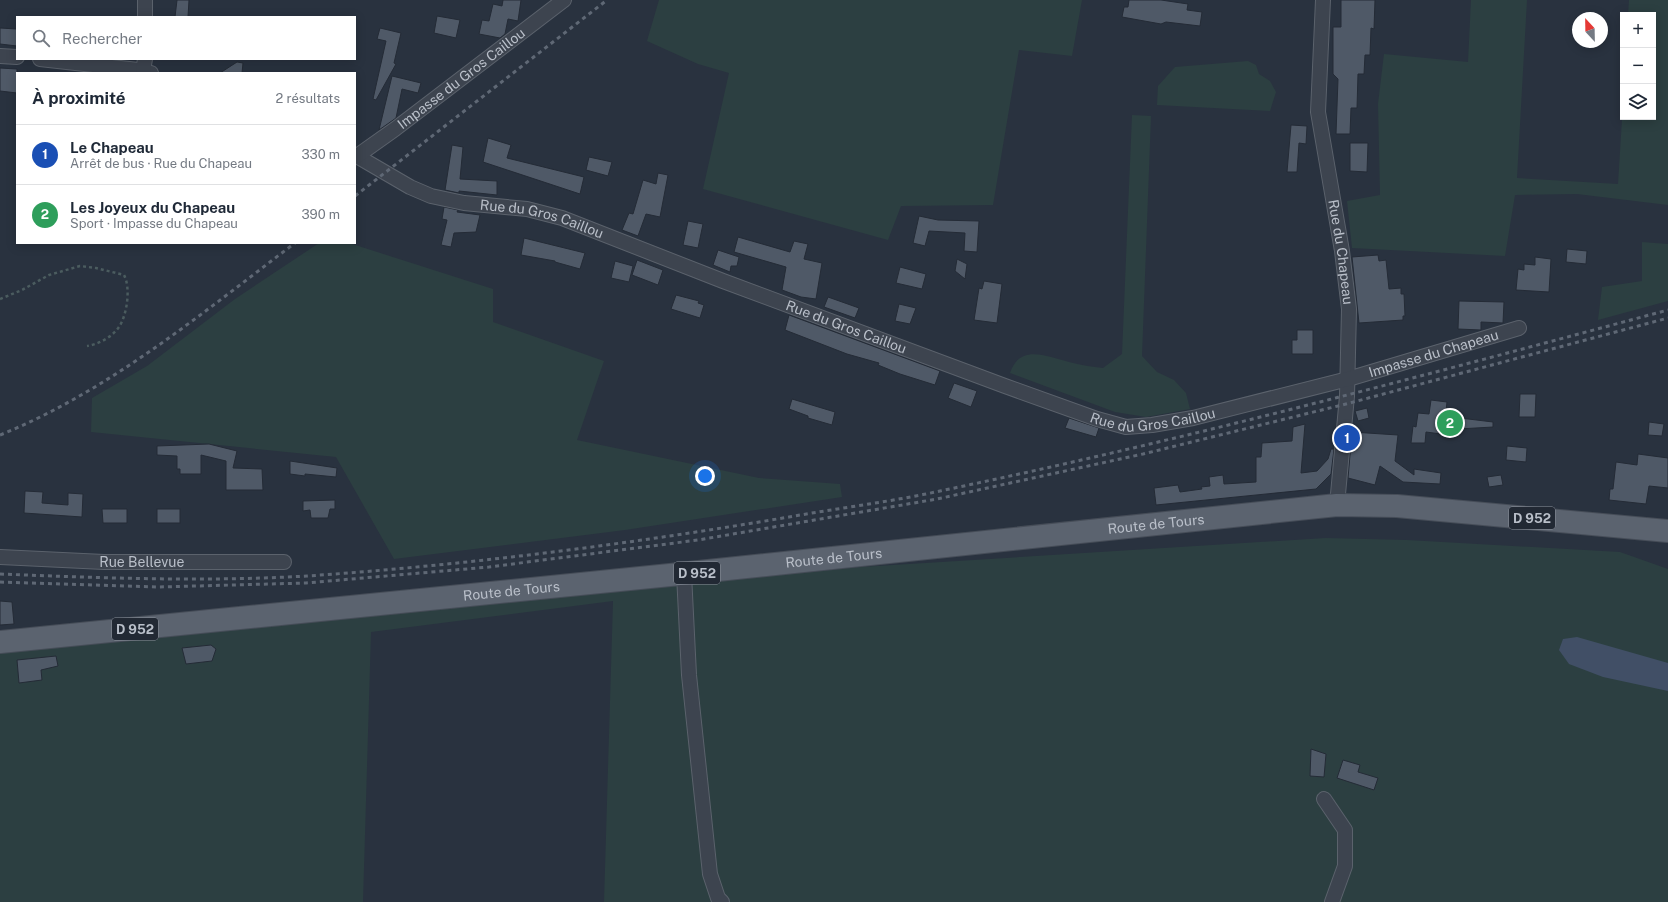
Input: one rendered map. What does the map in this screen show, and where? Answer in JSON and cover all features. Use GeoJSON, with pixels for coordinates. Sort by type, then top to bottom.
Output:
{"type":"FeatureCollection","features":[{"type":"Feature","properties":{"kind":"main road","name":"Route de Tours"},"geometry":{"type":"LineString","coordinates":[[0,642],[684,574],[1337,505],[1397,506],[1668,531]]}},
{"type":"Feature","properties":{"kind":"street"},"geometry":{"type":"LineString","coordinates":[[144,0],[145,16]]}},
{"type":"Feature","properties":{"kind":"street","name":"Impasse du Gros Caillou"},"geometry":{"type":"LineString","coordinates":[[356,155],[395,129],[564,0]]}},
{"type":"Feature","properties":{"kind":"street","name":"Rue du Chapeau"},"geometry":{"type":"LineString","coordinates":[[1323,0],[1318,112],[1342,251],[1349,309],[1348,379],[1337,505]]}},
{"type":"Feature","properties":{"kind":"street"},"geometry":{"type":"LineString","coordinates":[[0,56],[16,57]]}},
{"type":"Feature","properties":{"kind":"street"},"geometry":{"type":"LineString","coordinates":[[52,60],[144,68]]}},
{"type":"Feature","properties":{"kind":"street","name":"Rue du Gros Caillou"},"geometry":{"type":"LineString","coordinates":[[356,155],[410,188],[431,196],[464,203],[527,209],[562,218],[722,281],[1005,386],[1097,419],[1126,427],[1152,425],[1193,418],[1336,380],[1348,379]]}},
{"type":"Feature","properties":{"kind":"street","name":"Impasse du Chapeau"},"geometry":{"type":"LineString","coordinates":[[1348,379],[1519,328]]}},
{"type":"Feature","properties":{"kind":"street","name":"Rue Bellevue"},"geometry":{"type":"LineString","coordinates":[[0,557],[104,562],[284,562]]}},
{"type":"Feature","properties":{"kind":"street"},"geometry":{"type":"LineString","coordinates":[[684,574],[689,675],[710,874],[718,898],[722,902]]}},
{"type":"Feature","properties":{"kind":"street"},"geometry":{"type":"LineString","coordinates":[[1324,799],[1345,830],[1345,866],[1332,902]]}},
{"type":"Feature","properties":{"kind":"path"},"geometry":{"type":"LineString","coordinates":[[0,299],[49,275],[80,266],[96,268],[124,275],[128,284],[128,293],[121,322],[115,331],[103,341],[98,344],[88,346]]}},
{"type":"Feature","properties":{"kind":"shaded area"},"geometry":{"type":"Polygon","coordinates":[[[659,0],[1082,0],[1072,56],[1019,50],[993,205],[901,206],[888,240],[703,189],[729,73],[698,64],[647,41],[659,0]]]}},
{"type":"Feature","properties":{"kind":"shaded area"},"geometry":{"type":"Polygon","coordinates":[[[1471,0],[1527,0],[1517,178],[1618,184],[1622,120],[1656,120],[1656,12],[1628,12],[1629,0],[1668,0],[1668,205],[1577,194],[1515,195],[1505,256],[1352,248],[1347,201],[1380,195],[1378,104],[1384,54],[1468,62],[1471,0]]]}},
{"type":"Feature","properties":{"kind":"shaded area"},"geometry":{"type":"Polygon","coordinates":[[[1248,61],[1256,65],[1259,74],[1270,81],[1276,92],[1270,111],[1157,105],[1158,86],[1175,67],[1248,61]]]}},
{"type":"Feature","properties":{"kind":"shaded area"},"geometry":{"type":"Polygon","coordinates":[[[1132,115],[1151,116],[1142,356],[1157,372],[1174,380],[1186,393],[1190,409],[1146,417],[1115,412],[1010,373],[1020,358],[1027,355],[1043,355],[1077,364],[1103,368],[1122,354],[1132,115]]]}},
{"type":"Feature","properties":{"kind":"shaded area"},"geometry":{"type":"Polygon","coordinates":[[[1642,242],[1668,244],[1668,301],[1598,320],[1602,287],[1642,281],[1642,242]]]}},
{"type":"Feature","properties":{"kind":"shaded area"},"geometry":{"type":"Polygon","coordinates":[[[318,244],[352,244],[493,289],[493,322],[604,361],[577,440],[759,478],[840,484],[842,497],[625,530],[394,559],[336,457],[91,432],[92,398],[147,366],[235,299],[318,244]]]}},
{"type":"Feature","properties":{"kind":"shaded area"},"geometry":{"type":"Polygon","coordinates":[[[1326,538],[1407,540],[1620,552],[1668,569],[1668,902],[604,902],[613,601],[371,632],[363,902],[0,902],[0,650],[861,567],[1326,538]]]}},
{"type":"Feature","properties":{"kind":"water"},"geometry":{"type":"Polygon","coordinates":[[[1577,637],[1668,663],[1668,691],[1603,677],[1569,664],[1559,650],[1563,639],[1577,637]]]}},
{"type":"Feature","properties":{"kind":"building"},"geometry":{"type":"Polygon","coordinates":[[[177,0],[189,0],[188,16],[175,16],[177,0]]]}},
{"type":"Feature","properties":{"kind":"building"},"geometry":{"type":"Polygon","coordinates":[[[503,0],[521,0],[518,21],[508,19],[505,34],[500,38],[479,34],[482,20],[489,21],[493,4],[502,6],[503,0]]]}},
{"type":"Feature","properties":{"kind":"building"},"geometry":{"type":"Polygon","coordinates":[[[1129,0],[1161,0],[1188,4],[1187,10],[1202,12],[1200,26],[1166,22],[1161,24],[1122,17],[1124,7],[1128,7],[1129,0]]]}},
{"type":"Feature","properties":{"kind":"building"},"geometry":{"type":"Polygon","coordinates":[[[1341,0],[1375,0],[1374,29],[1371,28],[1370,55],[1365,55],[1364,74],[1358,74],[1357,108],[1351,108],[1350,134],[1336,134],[1338,79],[1333,74],[1333,27],[1341,27],[1341,0]]]}},
{"type":"Feature","properties":{"kind":"building"},"geometry":{"type":"Polygon","coordinates":[[[437,16],[460,20],[456,38],[434,33],[437,16]]]}},
{"type":"Feature","properties":{"kind":"building"},"geometry":{"type":"Polygon","coordinates":[[[0,28],[16,29],[16,46],[0,44],[0,28]]]}},
{"type":"Feature","properties":{"kind":"building"},"geometry":{"type":"Polygon","coordinates":[[[380,28],[401,33],[394,63],[396,64],[376,100],[373,99],[386,41],[377,39],[380,28]]]}},
{"type":"Feature","properties":{"kind":"building"},"geometry":{"type":"Polygon","coordinates":[[[237,62],[243,63],[242,72],[222,72],[237,62]]]}},
{"type":"Feature","properties":{"kind":"building"},"geometry":{"type":"Polygon","coordinates":[[[0,68],[17,69],[16,93],[0,91],[0,68]]]}},
{"type":"Feature","properties":{"kind":"building"},"geometry":{"type":"Polygon","coordinates":[[[392,76],[421,83],[418,93],[402,89],[396,118],[379,130],[392,76]]]}},
{"type":"Feature","properties":{"kind":"building"},"geometry":{"type":"Polygon","coordinates":[[[1291,125],[1307,126],[1306,144],[1299,143],[1297,172],[1287,172],[1291,125]]]}},
{"type":"Feature","properties":{"kind":"building"},"geometry":{"type":"Polygon","coordinates":[[[488,138],[511,145],[507,158],[584,177],[580,194],[483,162],[488,138]]]}},
{"type":"Feature","properties":{"kind":"building"},"geometry":{"type":"Polygon","coordinates":[[[1350,143],[1368,143],[1367,172],[1350,171],[1350,143]]]}},
{"type":"Feature","properties":{"kind":"building"},"geometry":{"type":"Polygon","coordinates":[[[452,145],[463,147],[460,179],[497,181],[497,195],[459,191],[459,193],[445,190],[452,145]]]}},
{"type":"Feature","properties":{"kind":"building"},"geometry":{"type":"Polygon","coordinates":[[[589,157],[612,162],[608,176],[586,170],[589,157]]]}},
{"type":"Feature","properties":{"kind":"building"},"geometry":{"type":"Polygon","coordinates":[[[658,173],[668,175],[660,217],[646,214],[638,236],[622,230],[629,213],[633,214],[643,180],[656,184],[658,173]]]}},
{"type":"Feature","properties":{"kind":"building"},"geometry":{"type":"Polygon","coordinates":[[[444,207],[458,210],[457,212],[480,215],[476,232],[454,233],[451,247],[441,245],[447,220],[442,219],[444,207]]]}},
{"type":"Feature","properties":{"kind":"building"},"geometry":{"type":"Polygon","coordinates":[[[919,216],[938,220],[979,221],[977,252],[964,251],[965,233],[929,231],[925,246],[913,243],[919,216]]]}},
{"type":"Feature","properties":{"kind":"building"},"geometry":{"type":"Polygon","coordinates":[[[688,221],[703,224],[698,248],[683,245],[688,221]]]}},
{"type":"Feature","properties":{"kind":"building"},"geometry":{"type":"Polygon","coordinates":[[[738,237],[790,252],[794,241],[808,244],[804,259],[822,263],[816,299],[801,297],[782,290],[786,267],[734,252],[738,237]]]}},
{"type":"Feature","properties":{"kind":"building"},"geometry":{"type":"Polygon","coordinates":[[[524,238],[585,253],[580,269],[555,261],[521,255],[524,238]]]}},
{"type":"Feature","properties":{"kind":"building"},"geometry":{"type":"Polygon","coordinates":[[[1567,249],[1587,251],[1586,264],[1566,262],[1567,249]]]}},
{"type":"Feature","properties":{"kind":"building"},"geometry":{"type":"Polygon","coordinates":[[[718,250],[739,257],[737,266],[731,266],[730,272],[713,265],[718,250]]]}},
{"type":"Feature","properties":{"kind":"building"},"geometry":{"type":"Polygon","coordinates":[[[1378,255],[1379,261],[1386,260],[1389,289],[1401,288],[1401,294],[1404,294],[1405,316],[1403,316],[1403,320],[1359,323],[1352,257],[1378,255]]]}},
{"type":"Feature","properties":{"kind":"building"},"geometry":{"type":"Polygon","coordinates":[[[1535,257],[1551,259],[1549,292],[1516,290],[1518,269],[1524,270],[1524,264],[1535,265],[1535,257]]]}},
{"type":"Feature","properties":{"kind":"building"},"geometry":{"type":"Polygon","coordinates":[[[957,259],[967,264],[965,279],[955,271],[957,259]]]}},
{"type":"Feature","properties":{"kind":"building"},"geometry":{"type":"Polygon","coordinates":[[[637,260],[663,270],[658,285],[632,275],[637,260]]]}},
{"type":"Feature","properties":{"kind":"building"},"geometry":{"type":"Polygon","coordinates":[[[615,261],[633,266],[629,282],[611,278],[615,261]]]}},
{"type":"Feature","properties":{"kind":"building"},"geometry":{"type":"Polygon","coordinates":[[[900,267],[926,274],[922,289],[896,283],[900,267]]]}},
{"type":"Feature","properties":{"kind":"building"},"geometry":{"type":"Polygon","coordinates":[[[984,281],[1002,284],[997,323],[974,320],[979,288],[982,289],[984,281]]]}},
{"type":"Feature","properties":{"kind":"building"},"geometry":{"type":"Polygon","coordinates":[[[676,295],[699,301],[698,303],[704,305],[700,318],[671,309],[676,295]]]}},
{"type":"Feature","properties":{"kind":"building"},"geometry":{"type":"Polygon","coordinates":[[[828,297],[859,308],[855,318],[824,307],[828,297]]]}},
{"type":"Feature","properties":{"kind":"building"},"geometry":{"type":"Polygon","coordinates":[[[1459,301],[1504,302],[1503,323],[1481,322],[1481,330],[1458,329],[1459,301]]]}},
{"type":"Feature","properties":{"kind":"building"},"geometry":{"type":"Polygon","coordinates":[[[899,304],[916,308],[910,324],[895,321],[899,304]]]}},
{"type":"Feature","properties":{"kind":"building"},"geometry":{"type":"Polygon","coordinates":[[[789,315],[940,371],[935,385],[900,374],[878,365],[879,363],[847,354],[785,330],[789,315]]]}},
{"type":"Feature","properties":{"kind":"building"},"geometry":{"type":"Polygon","coordinates":[[[1297,330],[1313,330],[1313,354],[1292,354],[1292,340],[1297,340],[1297,330]]]}},
{"type":"Feature","properties":{"kind":"building"},"geometry":{"type":"Polygon","coordinates":[[[954,383],[977,391],[971,407],[948,398],[954,383]]]}},
{"type":"Feature","properties":{"kind":"building"},"geometry":{"type":"Polygon","coordinates":[[[1520,394],[1536,394],[1535,417],[1519,417],[1520,394]]]}},
{"type":"Feature","properties":{"kind":"building"},"geometry":{"type":"Polygon","coordinates":[[[792,399],[835,412],[832,425],[808,418],[808,416],[789,409],[792,399]]]}},
{"type":"Feature","properties":{"kind":"building"},"geometry":{"type":"Polygon","coordinates":[[[1431,400],[1447,402],[1446,411],[1452,412],[1452,417],[1493,422],[1493,427],[1441,430],[1441,434],[1426,432],[1425,443],[1411,443],[1413,426],[1416,427],[1418,413],[1429,414],[1431,400]]]}},
{"type":"Feature","properties":{"kind":"building"},"geometry":{"type":"Polygon","coordinates":[[[1367,408],[1369,418],[1358,421],[1355,411],[1367,408]]]}},
{"type":"Feature","properties":{"kind":"building"},"geometry":{"type":"Polygon","coordinates":[[[1069,418],[1099,428],[1096,437],[1065,428],[1069,418]]]}},
{"type":"Feature","properties":{"kind":"building"},"geometry":{"type":"Polygon","coordinates":[[[1649,422],[1664,424],[1662,436],[1648,435],[1649,422]]]}},
{"type":"Feature","properties":{"kind":"building"},"geometry":{"type":"Polygon","coordinates":[[[1305,424],[1301,473],[1317,471],[1328,459],[1331,449],[1334,449],[1331,474],[1316,489],[1156,505],[1154,488],[1178,485],[1180,492],[1202,489],[1201,487],[1210,486],[1209,477],[1223,475],[1224,484],[1256,482],[1256,457],[1261,457],[1262,443],[1292,441],[1293,427],[1305,424]]]}},
{"type":"Feature","properties":{"kind":"building"},"geometry":{"type":"Polygon","coordinates":[[[1352,432],[1398,435],[1395,461],[1414,475],[1414,469],[1441,473],[1440,484],[1403,482],[1380,466],[1375,485],[1348,478],[1352,432]]]}},
{"type":"Feature","properties":{"kind":"building"},"geometry":{"type":"Polygon","coordinates":[[[209,444],[237,451],[233,468],[262,469],[263,490],[226,490],[226,461],[201,455],[201,474],[180,474],[180,469],[177,469],[177,456],[157,455],[157,446],[209,444]]]}},
{"type":"Feature","properties":{"kind":"building"},"geometry":{"type":"Polygon","coordinates":[[[1507,446],[1527,448],[1526,462],[1506,460],[1507,446]]]}},
{"type":"Feature","properties":{"kind":"building"},"geometry":{"type":"Polygon","coordinates":[[[1638,454],[1668,458],[1668,488],[1649,486],[1646,504],[1609,500],[1610,489],[1613,489],[1616,462],[1637,465],[1638,454]]]}},
{"type":"Feature","properties":{"kind":"building"},"geometry":{"type":"Polygon","coordinates":[[[290,461],[337,468],[336,477],[290,474],[290,461]]]}},
{"type":"Feature","properties":{"kind":"building"},"geometry":{"type":"Polygon","coordinates":[[[1501,475],[1503,485],[1489,487],[1487,477],[1501,475]]]}},
{"type":"Feature","properties":{"kind":"building"},"geometry":{"type":"Polygon","coordinates":[[[25,491],[43,492],[42,503],[68,505],[68,493],[83,494],[82,517],[24,513],[25,491]]]}},
{"type":"Feature","properties":{"kind":"building"},"geometry":{"type":"Polygon","coordinates":[[[335,500],[335,509],[330,509],[328,518],[311,518],[310,510],[303,511],[303,501],[335,500]]]}},
{"type":"Feature","properties":{"kind":"building"},"geometry":{"type":"Polygon","coordinates":[[[102,509],[127,509],[127,523],[103,523],[102,509]]]}},
{"type":"Feature","properties":{"kind":"building"},"geometry":{"type":"Polygon","coordinates":[[[157,509],[180,509],[180,523],[157,523],[157,509]]]}},
{"type":"Feature","properties":{"kind":"building"},"geometry":{"type":"Polygon","coordinates":[[[0,601],[12,602],[14,624],[0,625],[0,601]]]}},
{"type":"Feature","properties":{"kind":"building"},"geometry":{"type":"Polygon","coordinates":[[[211,645],[216,649],[212,661],[186,664],[182,648],[211,645]]]}},
{"type":"Feature","properties":{"kind":"building"},"geometry":{"type":"Polygon","coordinates":[[[56,656],[58,666],[41,670],[42,680],[19,683],[17,660],[56,656]]]}},
{"type":"Feature","properties":{"kind":"building"},"geometry":{"type":"Polygon","coordinates":[[[1311,749],[1326,754],[1324,777],[1310,776],[1311,749]]]}},
{"type":"Feature","properties":{"kind":"building"},"geometry":{"type":"Polygon","coordinates":[[[1343,760],[1360,765],[1358,772],[1378,778],[1374,790],[1337,778],[1343,760]]]}},
{"type":"Feature","properties":{"kind":"railway"},"geometry":{"type":"LineString","coordinates":[[356,195],[607,0]]}},
{"type":"Feature","properties":{"kind":"railway"},"geometry":{"type":"LineString","coordinates":[[0,435],[40,417],[79,396],[154,349],[294,244]]}},
{"type":"Feature","properties":{"kind":"railway"},"geometry":{"type":"LineString","coordinates":[[0,574],[192,579],[307,576],[488,560],[609,545],[729,527],[921,495],[1123,450],[1305,406],[1668,310]]}},
{"type":"Feature","properties":{"kind":"railway"},"geometry":{"type":"LineString","coordinates":[[0,582],[159,587],[306,583],[489,567],[698,540],[937,499],[1143,454],[1346,404],[1668,318]]}},
{"type":"Feature","properties":{"kind":"place","name":"Les Joyeux du Chapeau"},"geometry":{"type":"Point","coordinates":[1450,423]}},
{"type":"Feature","properties":{"kind":"place","name":"Le Chapeau"},"geometry":{"type":"Point","coordinates":[1347,438]}}]}
